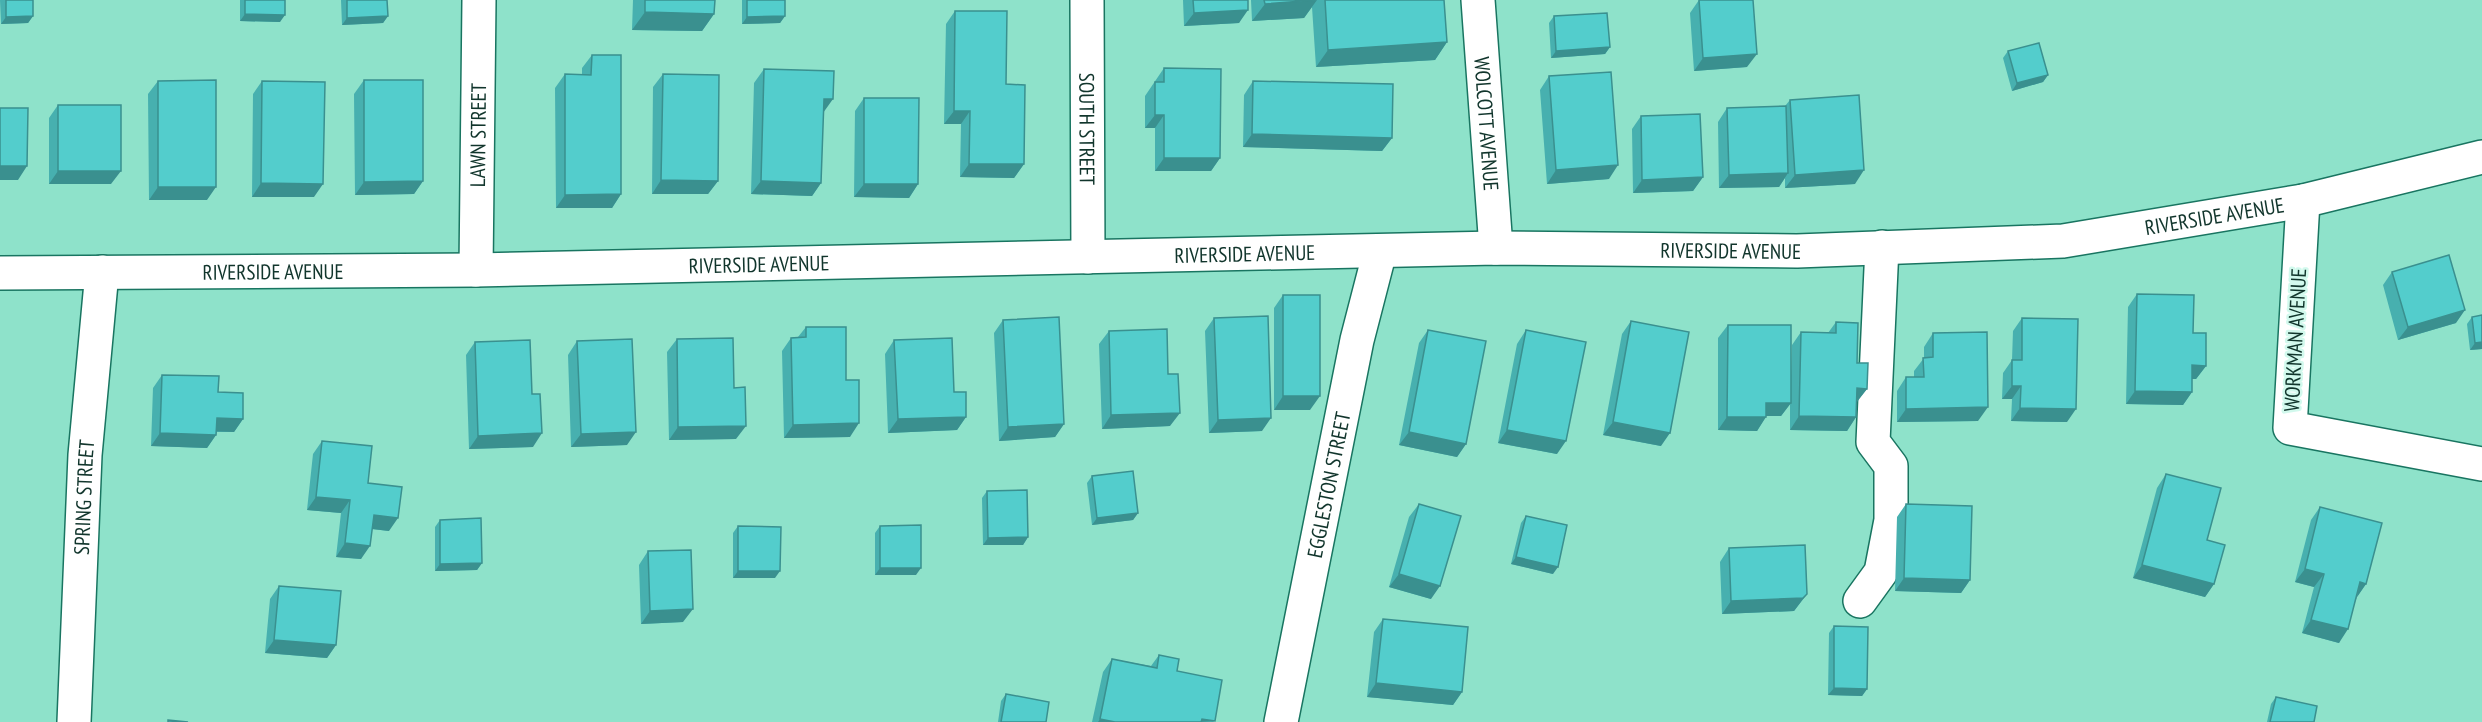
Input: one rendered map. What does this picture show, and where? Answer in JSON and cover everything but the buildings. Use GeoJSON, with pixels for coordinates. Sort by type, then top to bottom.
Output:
{"type":"FeatureCollection","features":[{"type":"Feature","properties":{"kind":"street","name":"LAWN STREET"},"geometry":{"type":"LineString","coordinates":[[476,270],[479,0]]}},
{"type":"Feature","properties":{"kind":"street","name":"SOUTH STREET"},"geometry":{"type":"LineString","coordinates":[[1088,0],[1088,258]]}},
{"type":"Feature","properties":{"kind":"street","name":"WOLCOTT AVENUE"},"geometry":{"type":"LineString","coordinates":[[1478,0],[1496,248]]}},
{"type":"Feature","properties":{"kind":"street","name":"RIVERSIDE AVENUE"},"geometry":{"type":"LineString","coordinates":[[0,273],[476,270],[1496,248],[1797,250],[2063,241],[2303,201],[2482,158]]}},
{"type":"Feature","properties":{"kind":"street","name":"WORKMAN AVENUE"},"geometry":{"type":"LineString","coordinates":[[2303,201],[2290,428],[2482,464]]}},
{"type":"Feature","properties":{"kind":"street"},"geometry":{"type":"LineString","coordinates":[[1860,601],[1881,572],[1891,520],[1891,466],[1873,442],[1882,247]]}},
{"type":"Feature","properties":{"kind":"street","name":"EGGLESTON STREET"},"geometry":{"type":"LineString","coordinates":[[1281,722],[1357,340],[1380,251]]}},
{"type":"Feature","properties":{"kind":"street","name":"SPRING STREET"},"geometry":{"type":"LineString","coordinates":[[74,722],[85,455],[102,272]]}}]}
